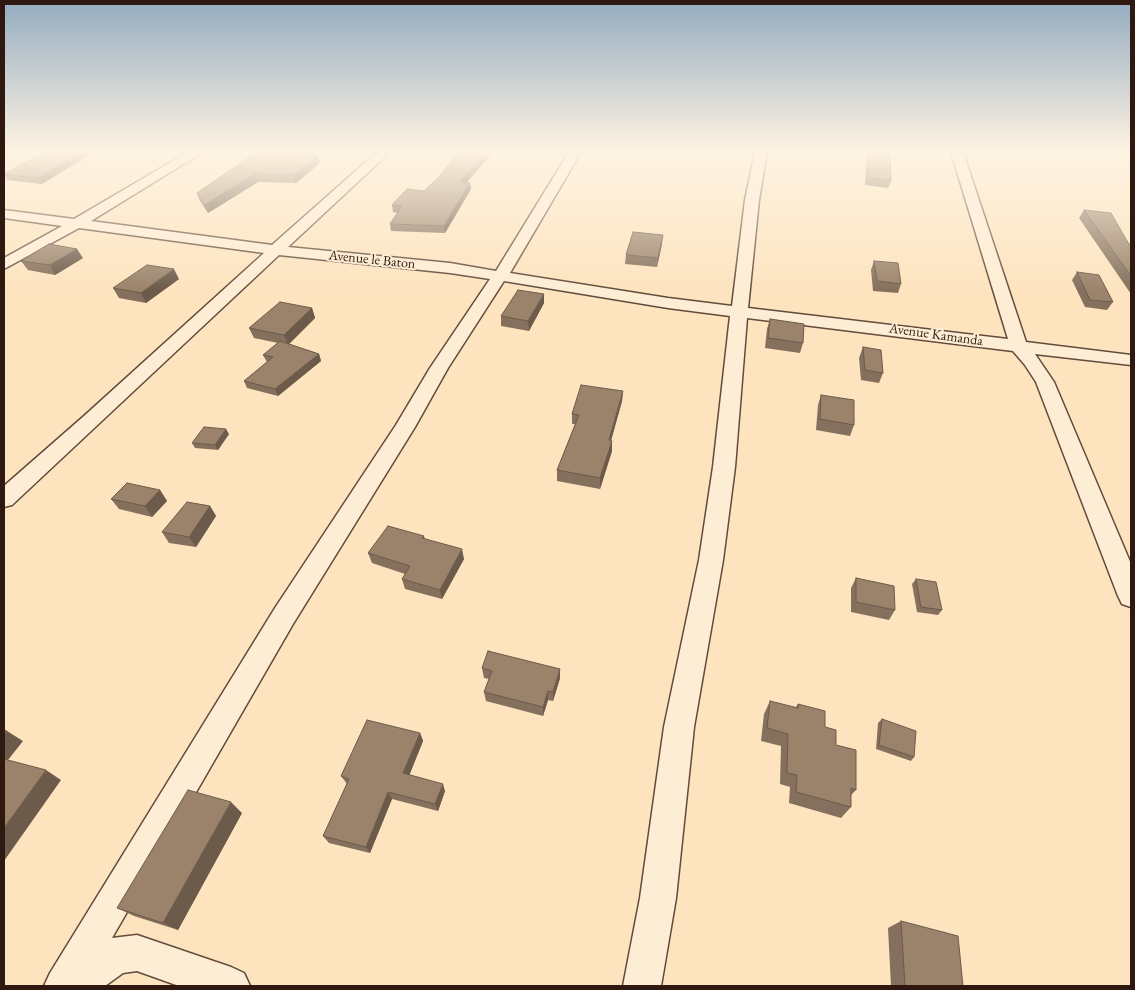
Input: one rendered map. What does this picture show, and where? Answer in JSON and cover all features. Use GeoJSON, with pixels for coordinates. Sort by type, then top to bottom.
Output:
{"type":"FeatureCollection","features":[{"type":"Feature","properties":{"kind":"street"},"geometry":{"type":"LineString","coordinates":[[4,264],[120,198]]}},
{"type":"Feature","properties":{"kind":"street"},"geometry":{"type":"LineString","coordinates":[[4,499],[91,421],[201,317],[334,198]]}},
{"type":"Feature","properties":{"kind":"street"},"geometry":{"type":"LineString","coordinates":[[63,986],[284,616],[405,427],[438,368],[500,276],[547,198]]}},
{"type":"Feature","properties":{"kind":"street"},"geometry":{"type":"LineString","coordinates":[[642,986],[658,898],[679,726],[712,550],[724,467],[752,198]]}},
{"type":"Feature","properties":{"kind":"street"},"geometry":{"type":"LineString","coordinates":[[972,198],[1019,347],[1033,362],[1045,382],[1131,596]]}},
{"type":"Feature","properties":{"kind":"street","name":"Avenue le Baton"},"geometry":{"type":"LineString","coordinates":[[4,214],[278,250],[440,267],[668,303],[740,310]]}},
{"type":"Feature","properties":{"kind":"street","name":"Avenue Kamanda"},"geometry":{"type":"LineString","coordinates":[[740,310],[1131,360]]}},
{"type":"Feature","properties":{"kind":"street"},"geometry":{"type":"LineString","coordinates":[[80,986],[93,972],[116,955],[137,953],[231,986]]}},
{"type":"Feature","properties":{"kind":"building"},"geometry":{"type":"Polygon","coordinates":[[[200,198],[215,198],[204,205],[200,198]]]}},
{"type":"Feature","properties":{"kind":"building"},"geometry":{"type":"Polygon","coordinates":[[[398,198],[461,198],[444,226],[390,224],[402,206],[392,205],[398,198]]]}},
{"type":"Feature","properties":{"kind":"building"},"geometry":{"type":"Polygon","coordinates":[[[1084,210],[1111,213],[1131,247],[1131,276],[1084,210]]]}},
{"type":"Feature","properties":{"kind":"building"},"geometry":{"type":"Polygon","coordinates":[[[633,232],[663,235],[658,258],[626,255],[633,232]]]}},
{"type":"Feature","properties":{"kind":"building"},"geometry":{"type":"Polygon","coordinates":[[[49,244],[77,249],[50,265],[21,261],[49,244]]]}},
{"type":"Feature","properties":{"kind":"building"},"geometry":{"type":"Polygon","coordinates":[[[874,261],[898,263],[901,284],[877,281],[874,261]]]}},
{"type":"Feature","properties":{"kind":"building"},"geometry":{"type":"Polygon","coordinates":[[[147,265],[174,269],[141,293],[113,288],[147,265]]]}},
{"type":"Feature","properties":{"kind":"building"},"geometry":{"type":"Polygon","coordinates":[[[1077,272],[1099,275],[1113,302],[1090,300],[1077,272]]]}},
{"type":"Feature","properties":{"kind":"building"},"geometry":{"type":"Polygon","coordinates":[[[518,290],[544,294],[528,321],[501,316],[518,290]]]}},
{"type":"Feature","properties":{"kind":"building"},"geometry":{"type":"Polygon","coordinates":[[[280,302],[312,308],[284,335],[249,328],[280,302]]]}},
{"type":"Feature","properties":{"kind":"building"},"geometry":{"type":"Polygon","coordinates":[[[770,319],[804,324],[803,343],[768,338],[770,319]]]}},
{"type":"Feature","properties":{"kind":"building"},"geometry":{"type":"Polygon","coordinates":[[[280,341],[319,354],[275,389],[244,381],[273,357],[263,355],[280,341]]]}},
{"type":"Feature","properties":{"kind":"building"},"geometry":{"type":"Polygon","coordinates":[[[863,347],[881,350],[883,373],[865,370],[863,347]]]}},
{"type":"Feature","properties":{"kind":"building"},"geometry":{"type":"Polygon","coordinates":[[[581,385],[623,391],[609,440],[612,441],[600,478],[557,470],[579,415],[572,414],[581,385]]]}},
{"type":"Feature","properties":{"kind":"building"},"geometry":{"type":"Polygon","coordinates":[[[821,395],[854,400],[854,425],[820,419],[821,395]]]}},
{"type":"Feature","properties":{"kind":"building"},"geometry":{"type":"Polygon","coordinates":[[[204,427],[226,429],[215,445],[192,443],[204,427]]]}},
{"type":"Feature","properties":{"kind":"building"},"geometry":{"type":"Polygon","coordinates":[[[127,483],[160,490],[145,506],[111,499],[127,483]]]}},
{"type":"Feature","properties":{"kind":"building"},"geometry":{"type":"Polygon","coordinates":[[[187,502],[210,506],[189,537],[162,532],[187,502]]]}},
{"type":"Feature","properties":{"kind":"building"},"geometry":{"type":"Polygon","coordinates":[[[388,526],[462,549],[440,590],[402,579],[410,566],[368,553],[388,526]]]}},
{"type":"Feature","properties":{"kind":"building"},"geometry":{"type":"Polygon","coordinates":[[[856,578],[894,586],[895,610],[856,602],[856,578]]]}},
{"type":"Feature","properties":{"kind":"building"},"geometry":{"type":"Polygon","coordinates":[[[916,579],[936,582],[942,610],[921,607],[916,579]]]}},
{"type":"Feature","properties":{"kind":"building"},"geometry":{"type":"Polygon","coordinates":[[[488,651],[560,669],[553,692],[548,691],[543,707],[484,692],[492,671],[482,668],[488,651]]]}},
{"type":"Feature","properties":{"kind":"building"},"geometry":{"type":"Polygon","coordinates":[[[770,701],[798,708],[798,704],[825,711],[825,727],[836,730],[836,745],[856,750],[856,790],[851,788],[851,807],[796,792],[797,775],[787,773],[788,734],[767,728],[770,701]]]}},
{"type":"Feature","properties":{"kind":"building"},"geometry":{"type":"Polygon","coordinates":[[[882,719],[916,731],[914,757],[879,745],[882,719]]]}},
{"type":"Feature","properties":{"kind":"building"},"geometry":{"type":"Polygon","coordinates":[[[367,720],[420,733],[403,773],[443,784],[435,804],[388,792],[366,847],[323,836],[349,779],[341,776],[367,720]]]}},
{"type":"Feature","properties":{"kind":"building"},"geometry":{"type":"Polygon","coordinates":[[[4,759],[46,770],[4,828],[4,759]]]}},
{"type":"Feature","properties":{"kind":"building"},"geometry":{"type":"Polygon","coordinates":[[[188,790],[231,802],[163,923],[117,908],[188,790]]]}},
{"type":"Feature","properties":{"kind":"building"},"geometry":{"type":"Polygon","coordinates":[[[901,921],[958,936],[963,986],[905,986],[901,921]]]}}]}
